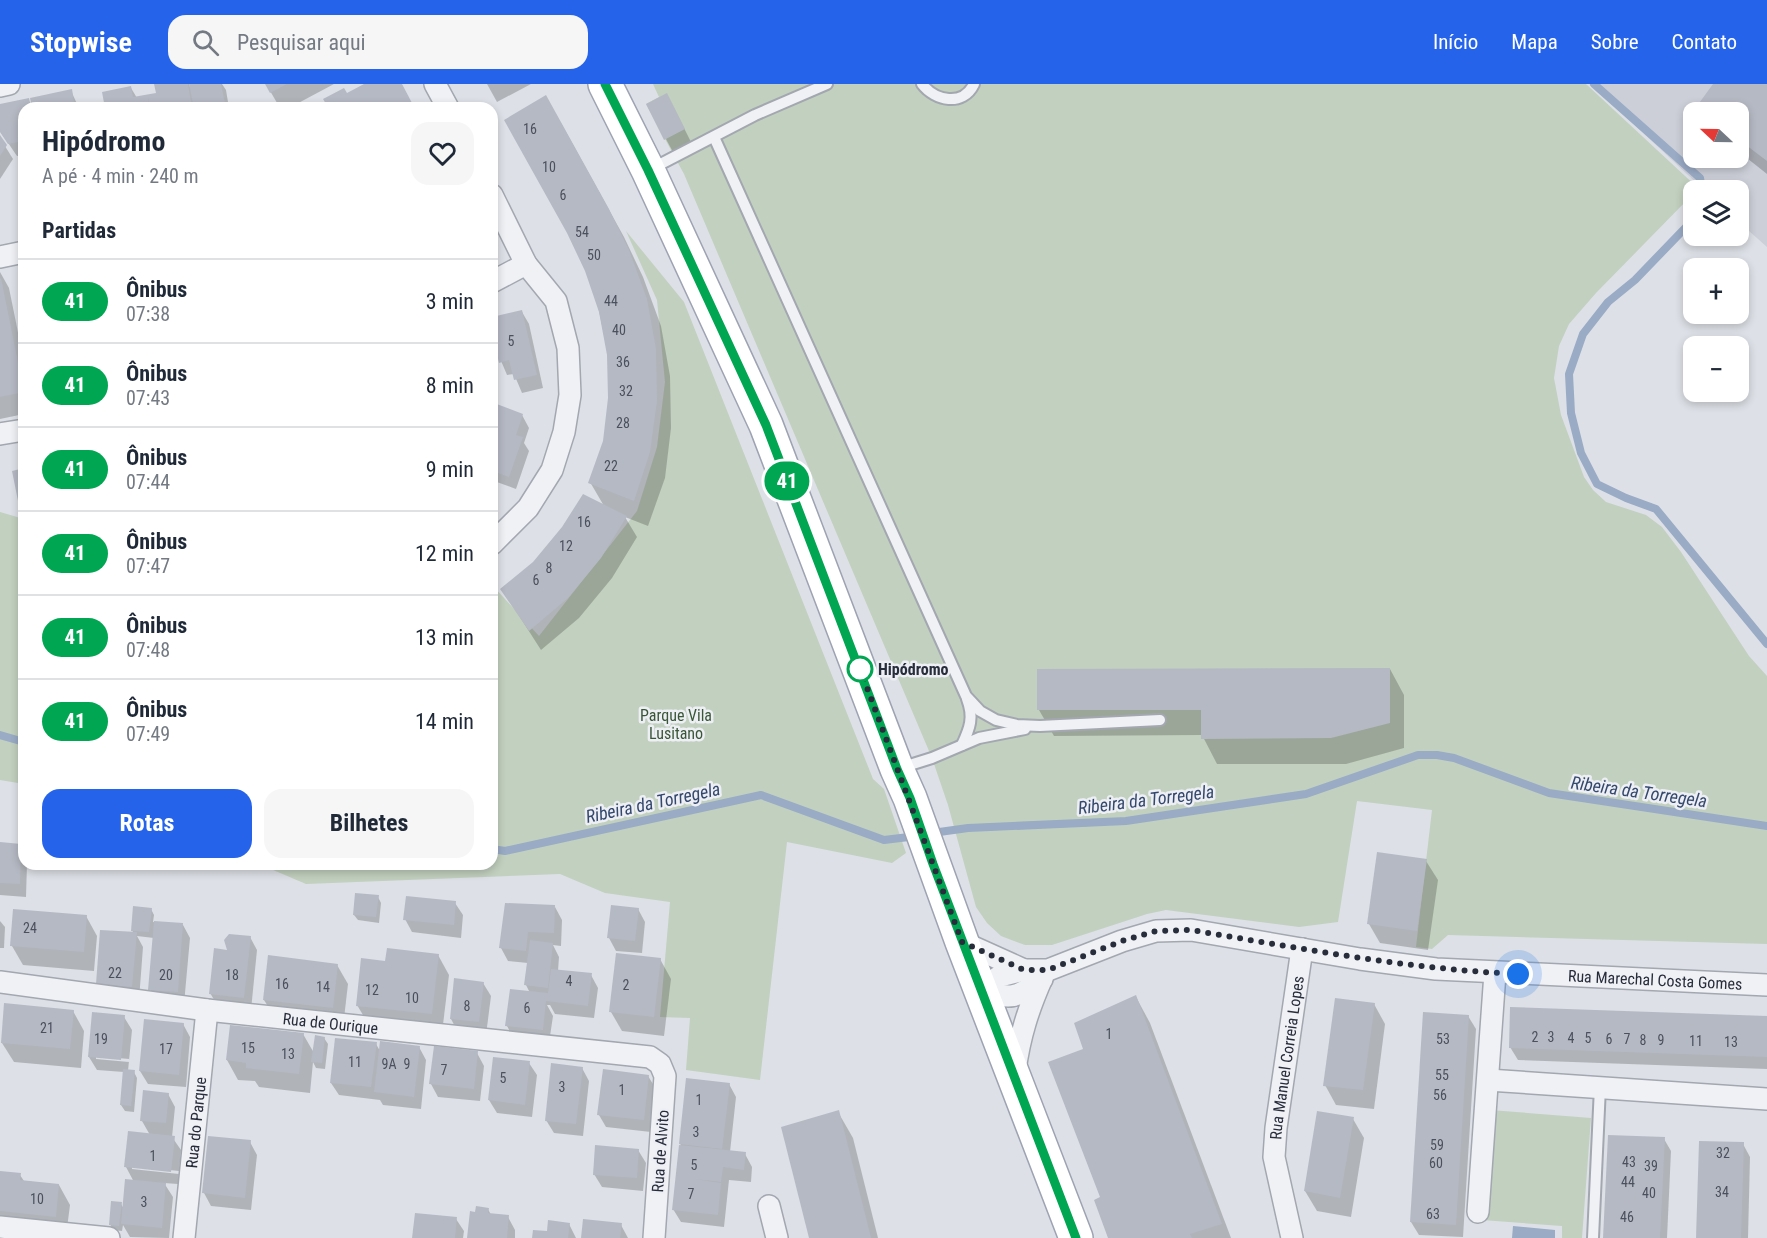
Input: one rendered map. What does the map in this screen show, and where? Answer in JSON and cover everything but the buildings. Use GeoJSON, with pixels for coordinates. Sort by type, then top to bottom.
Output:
{"type":"FeatureCollection","features":[{"type":"Feature","properties":{"kind":"main road"},"geometry":{"type":"LineString","coordinates":[[605,84],[648,170],[766,425],[1076,1238]]}},
{"type":"Feature","properties":{"kind":"street"},"geometry":{"type":"LineString","coordinates":[[0,86],[9,84]]}},
{"type":"Feature","properties":{"kind":"street"},"geometry":{"type":"LineString","coordinates":[[435,84],[445,102]]}},
{"type":"Feature","properties":{"kind":"street"},"geometry":{"type":"LineString","coordinates":[[498,207],[526,264],[556,301],[568,348],[570,395],[564,432],[552,470],[528,508],[498,538]]}},
{"type":"Feature","properties":{"kind":"street"},"geometry":{"type":"LineString","coordinates":[[0,257],[18,253]]}},
{"type":"Feature","properties":{"kind":"street"},"geometry":{"type":"LineString","coordinates":[[498,279],[526,264]]}},
{"type":"Feature","properties":{"kind":"street"},"geometry":{"type":"LineString","coordinates":[[0,434],[18,431]]}},
{"type":"Feature","properties":{"kind":"street","name":"Rua Marechal Costa Gomes"},"geometry":{"type":"LineString","coordinates":[[980,989],[1002,998],[1025,993],[1038,973],[1122,941],[1156,931],[1191,930],[1436,969],[1767,985]]}},
{"type":"Feature","properties":{"kind":"street"},"geometry":{"type":"LineString","coordinates":[[962,942],[1038,973],[1020,1038],[1014,1077]]}},
{"type":"Feature","properties":{"kind":"street","name":"Rua Manuel Correia Lopes"},"geometry":{"type":"LineString","coordinates":[[1292,1238],[1274,1157],[1276,1128],[1302,949]]}},
{"type":"Feature","properties":{"kind":"street"},"geometry":{"type":"LineString","coordinates":[[1478,1212],[1495,973]]}},
{"type":"Feature","properties":{"kind":"street","name":"Rua de Ourique"},"geometry":{"type":"LineString","coordinates":[[0,982],[207,1010],[650,1057],[660,1064]]}},
{"type":"Feature","properties":{"kind":"street","name":"Rua do Parque"},"geometry":{"type":"LineString","coordinates":[[184,1238],[207,1010]]}},
{"type":"Feature","properties":{"kind":"street","name":"Rua de Alvito"},"geometry":{"type":"LineString","coordinates":[[654,1238],[665,1076],[660,1064]]}},
{"type":"Feature","properties":{"kind":"street"},"geometry":{"type":"LineString","coordinates":[[1488,1080],[1767,1099]]}},
{"type":"Feature","properties":{"kind":"street"},"geometry":{"type":"LineString","coordinates":[[769,1206],[777,1238]]}},
{"type":"Feature","properties":{"kind":"street"},"geometry":{"type":"LineString","coordinates":[[0,1227],[32,1234],[109,1238]]}},
{"type":"Feature","properties":{"kind":"lane"},"geometry":{"type":"LineString","coordinates":[[648,170],[755,115],[827,84]]}},
{"type":"Feature","properties":{"kind":"lane"},"geometry":{"type":"LineString","coordinates":[[922,84],[928,92],[946,99],[965,95],[975,84]]}},
{"type":"Feature","properties":{"kind":"lane"},"geometry":{"type":"LineString","coordinates":[[714,137],[966,696],[972,711],[971,727],[962,745]]}},
{"type":"Feature","properties":{"kind":"lane"},"geometry":{"type":"LineString","coordinates":[[966,696],[980,711],[996,720],[1017,724],[1040,726],[1160,720]]}},
{"type":"Feature","properties":{"kind":"lane"},"geometry":{"type":"LineString","coordinates":[[897,769],[932,758],[979,738],[1040,726]]}},
{"type":"Feature","properties":{"kind":"lane"},"geometry":{"type":"LineString","coordinates":[[1593,1238],[1600,1087]]}},
{"type":"Feature","properties":{"kind":"shaded area"},"geometry":{"type":"Polygon","coordinates":[[[1591,84],[1767,84],[1767,247],[1749,231],[1749,180],[1693,180],[1591,84]]]}},
{"type":"Feature","properties":{"kind":"green space"},"geometry":{"type":"Polygon","coordinates":[[[653,84],[1586,84],[1689,180],[1683,180],[1683,204],[1596,293],[1569,324],[1559,346],[1554,378],[1561,415],[1584,477],[1593,490],[1606,502],[1646,515],[1662,527],[1749,656],[1767,676],[1767,944],[1448,935],[1432,949],[1416,947],[1432,810],[1357,801],[1338,922],[1299,927],[1166,910],[1052,945],[1025,945],[1001,936],[987,923],[976,907],[948,805],[932,758],[684,174],[646,104],[659,97],[653,84]]]}},
{"type":"Feature","properties":{"kind":"green space","name":"Parque Vila Lusitano"},"geometry":{"type":"Polygon","coordinates":[[[626,231],[684,302],[873,779],[884,789],[906,853],[892,863],[787,842],[760,1080],[686,1070],[690,1018],[660,1017],[670,902],[605,893],[560,874],[306,884],[273,870],[498,870],[498,591],[539,636],[637,511],[657,447],[665,382],[657,300],[626,231]]]}},
{"type":"Feature","properties":{"kind":"green space"},"geometry":{"type":"Polygon","coordinates":[[[0,512],[18,517],[18,783],[0,780],[0,512]]]}},
{"type":"Feature","properties":{"kind":"green space"},"geometry":{"type":"Polygon","coordinates":[[[1490,1110],[1591,1118],[1582,1238],[1562,1238],[1562,1226],[1482,1220],[1490,1110]]]}},
{"type":"Feature","properties":{"kind":"water"},"geometry":{"type":"Polygon","coordinates":[[[1513,1226],[1555,1230],[1555,1238],[1512,1238],[1513,1226]]]}},
{"type":"Feature","properties":{"kind":"waterway"},"geometry":{"type":"LineString","coordinates":[[1594,84],[1700,180]]}},
{"type":"Feature","properties":{"kind":"waterway"},"geometry":{"type":"LineString","coordinates":[[1683,230],[1635,280],[1608,302],[1583,334],[1569,374],[1571,413],[1581,453],[1597,484],[1656,509],[1767,644]]}},
{"type":"Feature","properties":{"kind":"waterway","name":"Ribeira da Torregela"},"geometry":{"type":"LineString","coordinates":[[0,735],[18,740]]}},
{"type":"Feature","properties":{"kind":"waterway","name":"Ribeira da Torregela"},"geometry":{"type":"LineString","coordinates":[[932,833],[968,828],[1126,821],[1306,794],[1418,755],[1454,758],[1549,793],[1767,826]]}},
{"type":"Feature","properties":{"kind":"waterway","name":"Ribeira da Torregela"},"geometry":{"type":"LineString","coordinates":[[498,850],[505,851],[761,795],[884,840],[917,836]]}},
{"type":"Feature","properties":{"kind":"bus line","name":"41"},"geometry":{"type":"LineString","coordinates":[[605,84],[648,170],[766,425],[1076,1238]]}},
{"type":"Feature","properties":{"kind":"place","name":"Hipódromo"},"geometry":{"type":"Point","coordinates":[860,669]}},
{"type":"Feature","properties":{"kind":"route"},"geometry":{"type":"LineString","coordinates":[[860,669],[962,942],[1024,970],[1048,970],[1122,941],[1156,931],[1191,930],[1360,959],[1436,969],[1518,974]]}}]}
